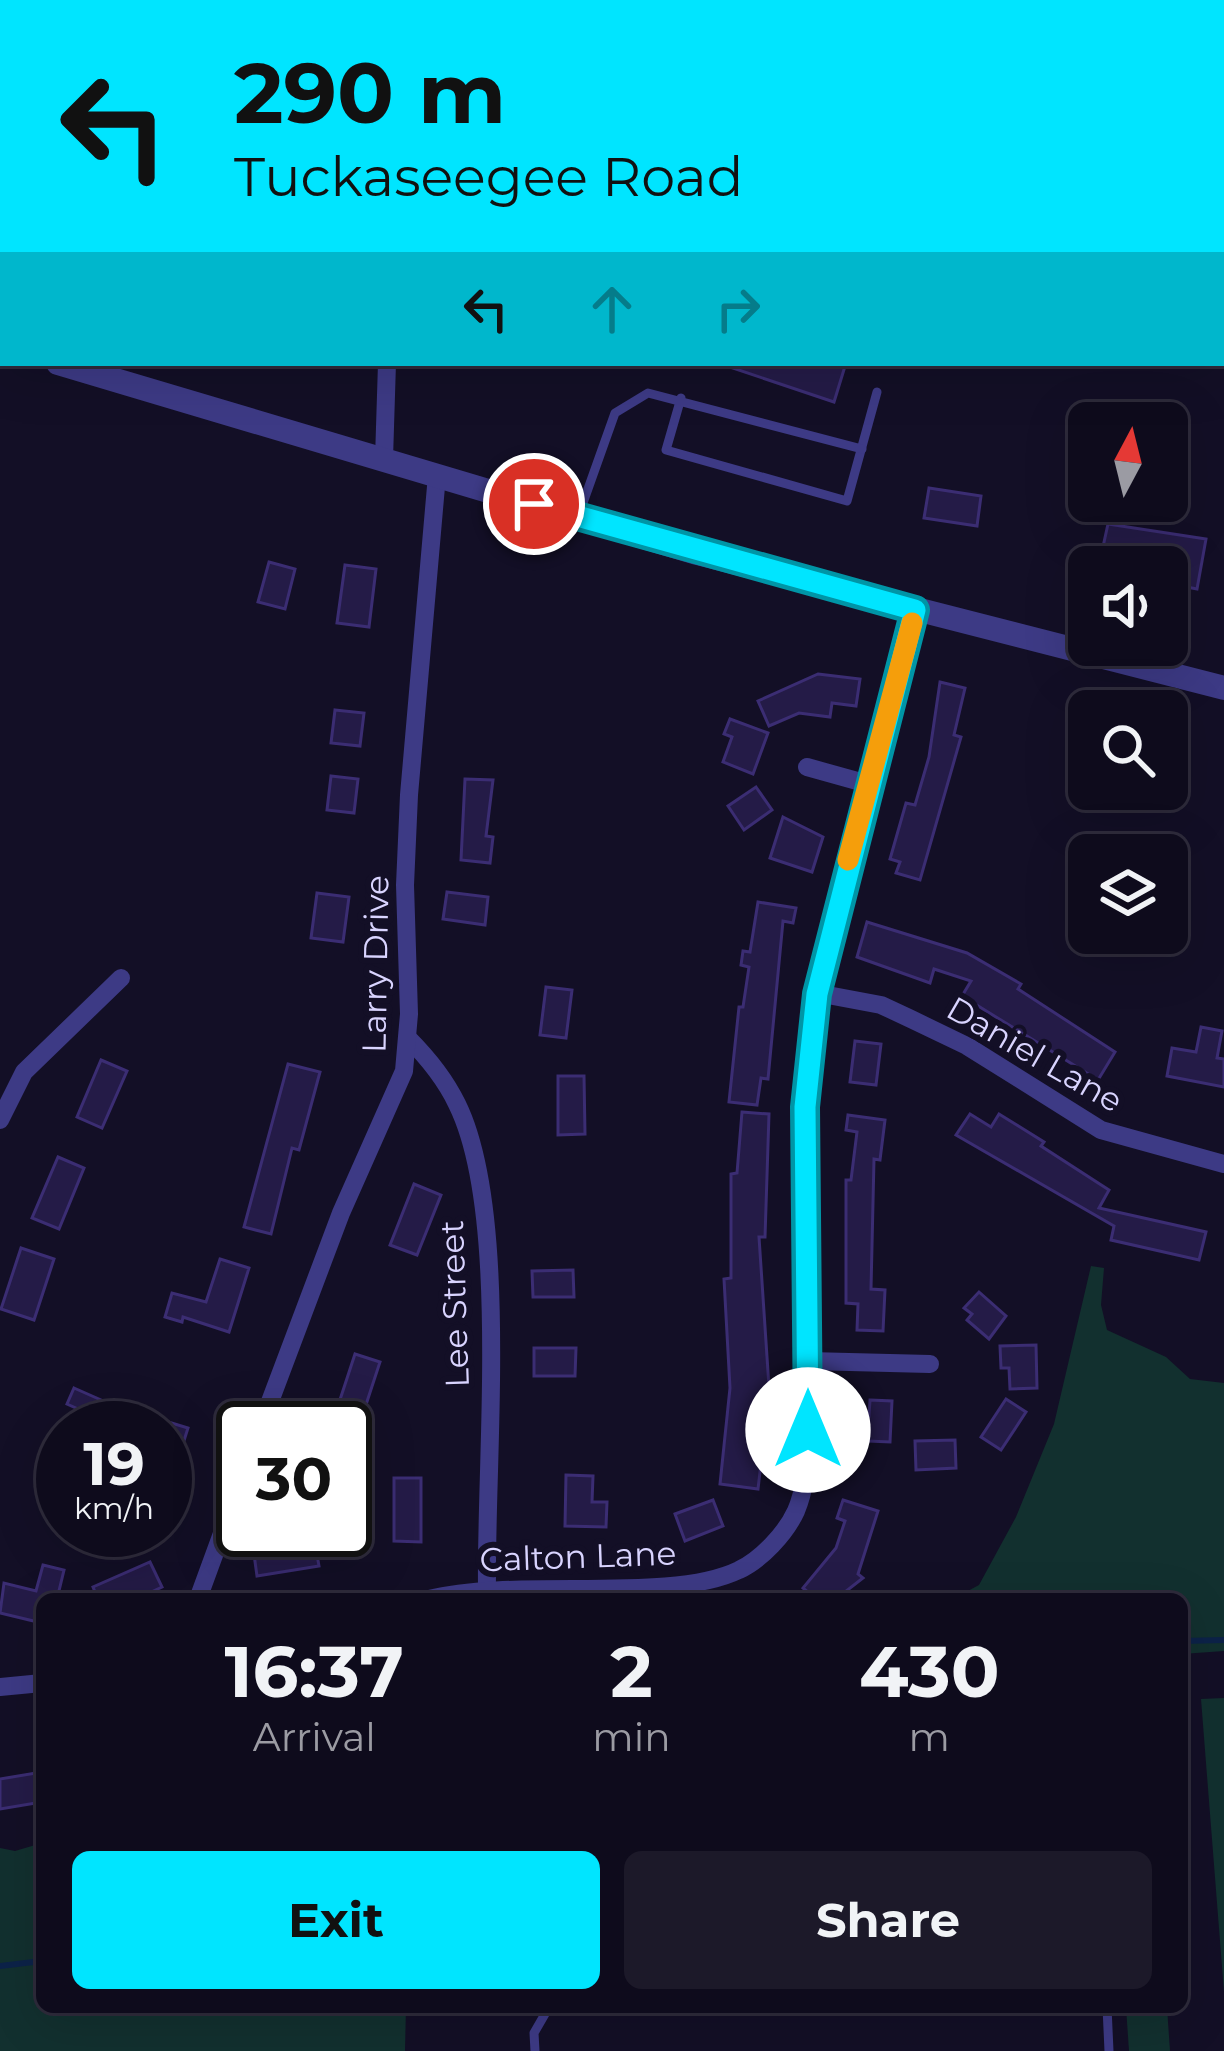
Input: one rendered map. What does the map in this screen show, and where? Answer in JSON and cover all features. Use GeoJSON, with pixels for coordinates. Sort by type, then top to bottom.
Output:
{"type":"FeatureCollection","features":[{"type":"Feature","properties":{"kind":"street"},"geometry":{"type":"LineString","coordinates":[[68,366],[578,517],[915,610],[1224,688]]}},
{"type":"Feature","properties":{"kind":"street"},"geometry":{"type":"LineString","coordinates":[[384,459],[387,366]]}},
{"type":"Feature","properties":{"kind":"street","name":"Larry Drive"},"geometry":{"type":"LineString","coordinates":[[270,1401],[340,1213],[404,1071],[409,795],[437,475]]}},
{"type":"Feature","properties":{"kind":"street","name":"Calton Lane"},"geometry":{"type":"LineString","coordinates":[[461,1593],[488,1588],[677,1584],[741,1570],[770,1547],[794,1516],[803,1490],[809,1361],[805,1107],[817,994],[915,610]]}},
{"type":"Feature","properties":{"kind":"street"},"geometry":{"type":"LineString","coordinates":[[807,767],[868,784]]}},
{"type":"Feature","properties":{"kind":"street"},"geometry":{"type":"LineString","coordinates":[[0,1120],[23,1072],[122,978]]}},
{"type":"Feature","properties":{"kind":"street","name":"Daniel Lane"},"geometry":{"type":"LineString","coordinates":[[817,994],[880,1006],[911,1018],[967,1046],[1101,1130],[1224,1164]]}},
{"type":"Feature","properties":{"kind":"street","name":"Lee Street"},"geometry":{"type":"LineString","coordinates":[[408,1038],[431,1061],[458,1105],[482,1203],[490,1278],[488,1588]]}},
{"type":"Feature","properties":{"kind":"street"},"geometry":{"type":"LineString","coordinates":[[809,1361],[929,1364]]}},
{"type":"Feature","properties":{"kind":"street"},"geometry":{"type":"LineString","coordinates":[[200,1593],[216,1550]]}},
{"type":"Feature","properties":{"kind":"street"},"geometry":{"type":"LineString","coordinates":[[0,1687],[36,1683]]}},
{"type":"Feature","properties":{"kind":"lane"},"geometry":{"type":"LineString","coordinates":[[681,398],[666,450],[848,501],[877,392]]}},
{"type":"Feature","properties":{"kind":"lane"},"geometry":{"type":"LineString","coordinates":[[578,517],[615,413],[648,393],[862,449]]}},
{"type":"Feature","properties":{"kind":"lane"},"geometry":{"type":"LineString","coordinates":[[535,2051],[544,2013]]}},
{"type":"Feature","properties":{"kind":"lane"},"geometry":{"type":"LineString","coordinates":[[1107,2013],[1109,2051]]}},
{"type":"Feature","properties":{"kind":"green space"},"geometry":{"type":"Polygon","coordinates":[[[1091,1266],[1104,1268],[1101,1305],[1107,1330],[1166,1357],[1190,1379],[1224,1383],[1224,1651],[1188,1654],[1188,1593],[964,1593],[979,1585],[1016,1517],[1054,1424],[1091,1266]]]}},
{"type":"Feature","properties":{"kind":"green space"},"geometry":{"type":"Polygon","coordinates":[[[1224,1698],[1224,1992],[1201,1699],[1224,1698]]]}},
{"type":"Feature","properties":{"kind":"green space"},"geometry":{"type":"Polygon","coordinates":[[[36,1845],[36,2013],[406,2013],[405,2051],[0,2051],[0,1848],[15,1851],[36,1845]]]}},
{"type":"Feature","properties":{"kind":"green space"},"geometry":{"type":"Polygon","coordinates":[[[1126,2013],[1167,2013],[1170,2051],[1129,2051],[1126,2013]]]}},
{"type":"Feature","properties":{"kind":"building"},"geometry":{"type":"Polygon","coordinates":[[[727,366],[845,366],[834,402],[727,366]]]}},
{"type":"Feature","properties":{"kind":"building"},"geometry":{"type":"Polygon","coordinates":[[[929,488],[981,496],[977,526],[924,518],[929,488]]]}},
{"type":"Feature","properties":{"kind":"building"},"geometry":{"type":"Polygon","coordinates":[[[1108,524],[1206,539],[1197,589],[1188,587],[1188,546],[1103,546],[1108,524]]]}},
{"type":"Feature","properties":{"kind":"building"},"geometry":{"type":"Polygon","coordinates":[[[269,562],[295,569],[285,609],[258,602],[269,562]]]}},
{"type":"Feature","properties":{"kind":"building"},"geometry":{"type":"Polygon","coordinates":[[[345,565],[376,569],[369,627],[337,623],[345,565]]]}},
{"type":"Feature","properties":{"kind":"building"},"geometry":{"type":"Polygon","coordinates":[[[818,674],[860,679],[856,706],[832,703],[830,717],[799,713],[769,726],[758,701],[818,674]]]}},
{"type":"Feature","properties":{"kind":"building"},"geometry":{"type":"Polygon","coordinates":[[[940,682],[965,688],[954,735],[961,737],[920,880],[896,873],[900,862],[890,859],[906,803],[915,805],[929,757],[940,682]]]}},
{"type":"Feature","properties":{"kind":"building"},"geometry":{"type":"Polygon","coordinates":[[[335,710],[364,713],[360,746],[331,743],[335,710]]]}},
{"type":"Feature","properties":{"kind":"building"},"geometry":{"type":"Polygon","coordinates":[[[730,719],[768,733],[753,774],[723,762],[732,737],[724,734],[730,719]]]}},
{"type":"Feature","properties":{"kind":"building"},"geometry":{"type":"Polygon","coordinates":[[[331,776],[358,779],[354,813],[327,810],[331,776]]]}},
{"type":"Feature","properties":{"kind":"building"},"geometry":{"type":"Polygon","coordinates":[[[465,779],[493,780],[486,836],[493,837],[490,863],[461,860],[465,779]]]}},
{"type":"Feature","properties":{"kind":"building"},"geometry":{"type":"Polygon","coordinates":[[[756,787],[772,810],[744,830],[728,806],[756,787]]]}},
{"type":"Feature","properties":{"kind":"building"},"geometry":{"type":"Polygon","coordinates":[[[783,817],[823,837],[812,872],[770,858],[783,817]]]}},
{"type":"Feature","properties":{"kind":"building"},"geometry":{"type":"Polygon","coordinates":[[[447,892],[488,897],[485,925],[443,919],[447,892]]]}},
{"type":"Feature","properties":{"kind":"building"},"geometry":{"type":"Polygon","coordinates":[[[317,893],[349,897],[343,942],[311,938],[317,893]]]}},
{"type":"Feature","properties":{"kind":"building"},"geometry":{"type":"Polygon","coordinates":[[[758,902],[796,908],[793,923],[783,921],[768,1079],[761,1078],[757,1105],[729,1102],[739,1007],[743,1007],[749,967],[741,965],[743,951],[750,952],[758,902]]]}},
{"type":"Feature","properties":{"kind":"building"},"geometry":{"type":"Polygon","coordinates":[[[867,922],[967,953],[1021,984],[1018,989],[1115,1052],[1098,1080],[962,996],[971,981],[934,969],[930,983],[857,957],[867,922]]]}},
{"type":"Feature","properties":{"kind":"building"},"geometry":{"type":"Polygon","coordinates":[[[546,987],[572,990],[566,1038],[540,1035],[546,987]]]}},
{"type":"Feature","properties":{"kind":"building"},"geometry":{"type":"Polygon","coordinates":[[[1201,1027],[1222,1031],[1217,1058],[1224,1059],[1224,1087],[1167,1076],[1172,1048],[1196,1052],[1201,1027]]]}},
{"type":"Feature","properties":{"kind":"building"},"geometry":{"type":"Polygon","coordinates":[[[855,1041],[881,1044],[876,1085],[850,1082],[855,1041]]]}},
{"type":"Feature","properties":{"kind":"building"},"geometry":{"type":"Polygon","coordinates":[[[101,1060],[127,1071],[102,1128],[77,1117],[101,1060]]]}},
{"type":"Feature","properties":{"kind":"building"},"geometry":{"type":"Polygon","coordinates":[[[288,1064],[320,1072],[299,1150],[292,1148],[271,1234],[244,1227],[288,1064]]]}},
{"type":"Feature","properties":{"kind":"building"},"geometry":{"type":"Polygon","coordinates":[[[558,1076],[584,1076],[585,1134],[558,1135],[558,1076]]]}},
{"type":"Feature","properties":{"kind":"building"},"geometry":{"type":"Polygon","coordinates":[[[742,1112],[769,1114],[765,1237],[759,1237],[769,1387],[767,1409],[755,1408],[751,1444],[763,1446],[758,1489],[720,1484],[730,1388],[724,1279],[731,1278],[731,1174],[737,1173],[742,1112]]]}},
{"type":"Feature","properties":{"kind":"building"},"geometry":{"type":"Polygon","coordinates":[[[970,1114],[991,1127],[999,1114],[1044,1142],[1041,1146],[1109,1190],[1099,1208],[1206,1232],[1199,1260],[1111,1240],[1114,1226],[956,1135],[970,1114]]]}},
{"type":"Feature","properties":{"kind":"building"},"geometry":{"type":"Polygon","coordinates":[[[848,1115],[885,1120],[880,1160],[874,1159],[871,1289],[885,1290],[883,1331],[857,1330],[858,1304],[846,1303],[846,1180],[851,1180],[857,1132],[846,1130],[848,1115]]]}},
{"type":"Feature","properties":{"kind":"building"},"geometry":{"type":"Polygon","coordinates":[[[58,1157],[84,1168],[59,1229],[32,1218],[58,1157]]]}},
{"type":"Feature","properties":{"kind":"building"},"geometry":{"type":"Polygon","coordinates":[[[414,1184],[441,1195],[417,1255],[390,1245],[414,1184]]]}},
{"type":"Feature","properties":{"kind":"building"},"geometry":{"type":"Polygon","coordinates":[[[21,1248],[54,1259],[34,1320],[1,1309],[21,1248]]]}},
{"type":"Feature","properties":{"kind":"building"},"geometry":{"type":"Polygon","coordinates":[[[220,1259],[249,1268],[229,1332],[183,1317],[182,1322],[165,1317],[172,1293],[206,1302],[220,1259]]]}},
{"type":"Feature","properties":{"kind":"building"},"geometry":{"type":"Polygon","coordinates":[[[573,1270],[574,1297],[533,1297],[532,1271],[573,1270]]]}},
{"type":"Feature","properties":{"kind":"building"},"geometry":{"type":"Polygon","coordinates":[[[979,1292],[1006,1316],[989,1339],[967,1320],[972,1314],[964,1308],[979,1292]]]}},
{"type":"Feature","properties":{"kind":"building"},"geometry":{"type":"Polygon","coordinates":[[[1036,1345],[1037,1388],[1010,1389],[1009,1368],[1001,1368],[1000,1346],[1036,1345]]]}},
{"type":"Feature","properties":{"kind":"building"},"geometry":{"type":"Polygon","coordinates":[[[534,1348],[576,1348],[575,1376],[534,1376],[534,1348]]]}},
{"type":"Feature","properties":{"kind":"building"},"geometry":{"type":"Polygon","coordinates":[[[355,1354],[380,1362],[367,1401],[340,1401],[355,1354]]]}},
{"type":"Feature","properties":{"kind":"building"},"geometry":{"type":"Polygon","coordinates":[[[74,1388],[103,1401],[68,1401],[74,1388]]]}},
{"type":"Feature","properties":{"kind":"building"},"geometry":{"type":"Polygon","coordinates":[[[1006,1399],[1026,1412],[1001,1450],[981,1437],[1006,1399]]]}},
{"type":"Feature","properties":{"kind":"building"},"geometry":{"type":"Polygon","coordinates":[[[870,1400],[892,1401],[890,1442],[845,1440],[846,1414],[869,1416],[870,1400]]]}},
{"type":"Feature","properties":{"kind":"building"},"geometry":{"type":"Polygon","coordinates":[[[955,1440],[956,1468],[916,1470],[915,1441],[955,1440]]]}},
{"type":"Feature","properties":{"kind":"building"},"geometry":{"type":"Polygon","coordinates":[[[566,1475],[593,1476],[592,1502],[607,1502],[606,1527],[565,1526],[566,1475]]]}},
{"type":"Feature","properties":{"kind":"building"},"geometry":{"type":"Polygon","coordinates":[[[394,1478],[421,1478],[421,1542],[394,1541],[394,1478]]]}},
{"type":"Feature","properties":{"kind":"building"},"geometry":{"type":"Polygon","coordinates":[[[713,1500],[723,1526],[685,1541],[675,1514],[713,1500]]]}},
{"type":"Feature","properties":{"kind":"building"},"geometry":{"type":"Polygon","coordinates":[[[843,1500],[878,1511],[858,1574],[863,1578],[844,1593],[809,1593],[803,1588],[836,1548],[845,1521],[837,1518],[843,1500]]]}},
{"type":"Feature","properties":{"kind":"building"},"geometry":{"type":"Polygon","coordinates":[[[254,1557],[317,1557],[319,1566],[257,1576],[254,1557]]]}},
{"type":"Feature","properties":{"kind":"building"},"geometry":{"type":"Polygon","coordinates":[[[150,1562],[162,1587],[149,1593],[96,1593],[93,1587],[150,1562]]]}},
{"type":"Feature","properties":{"kind":"building"},"geometry":{"type":"Polygon","coordinates":[[[43,1565],[64,1570],[58,1593],[36,1593],[36,1622],[0,1613],[4,1583],[36,1591],[43,1565]]]}},
{"type":"Feature","properties":{"kind":"building"},"geometry":{"type":"Polygon","coordinates":[[[36,1773],[36,1803],[0,1809],[0,1779],[36,1773]]]}},
{"type":"Feature","properties":{"kind":"waterway"},"geometry":{"type":"LineString","coordinates":[[1188,1641],[1224,1640]]}},
{"type":"Feature","properties":{"kind":"waterway"},"geometry":{"type":"LineString","coordinates":[[0,1966],[36,1962]]}},
{"type":"Feature","properties":{"kind":"slow traffic"},"geometry":{"type":"LineString","coordinates":[[848,860],[912,623]]}},
{"type":"Feature","properties":{"kind":"route"},"geometry":{"type":"LineString","coordinates":[[534,504],[915,610],[817,994],[805,1107],[808,1430]]}}]}
